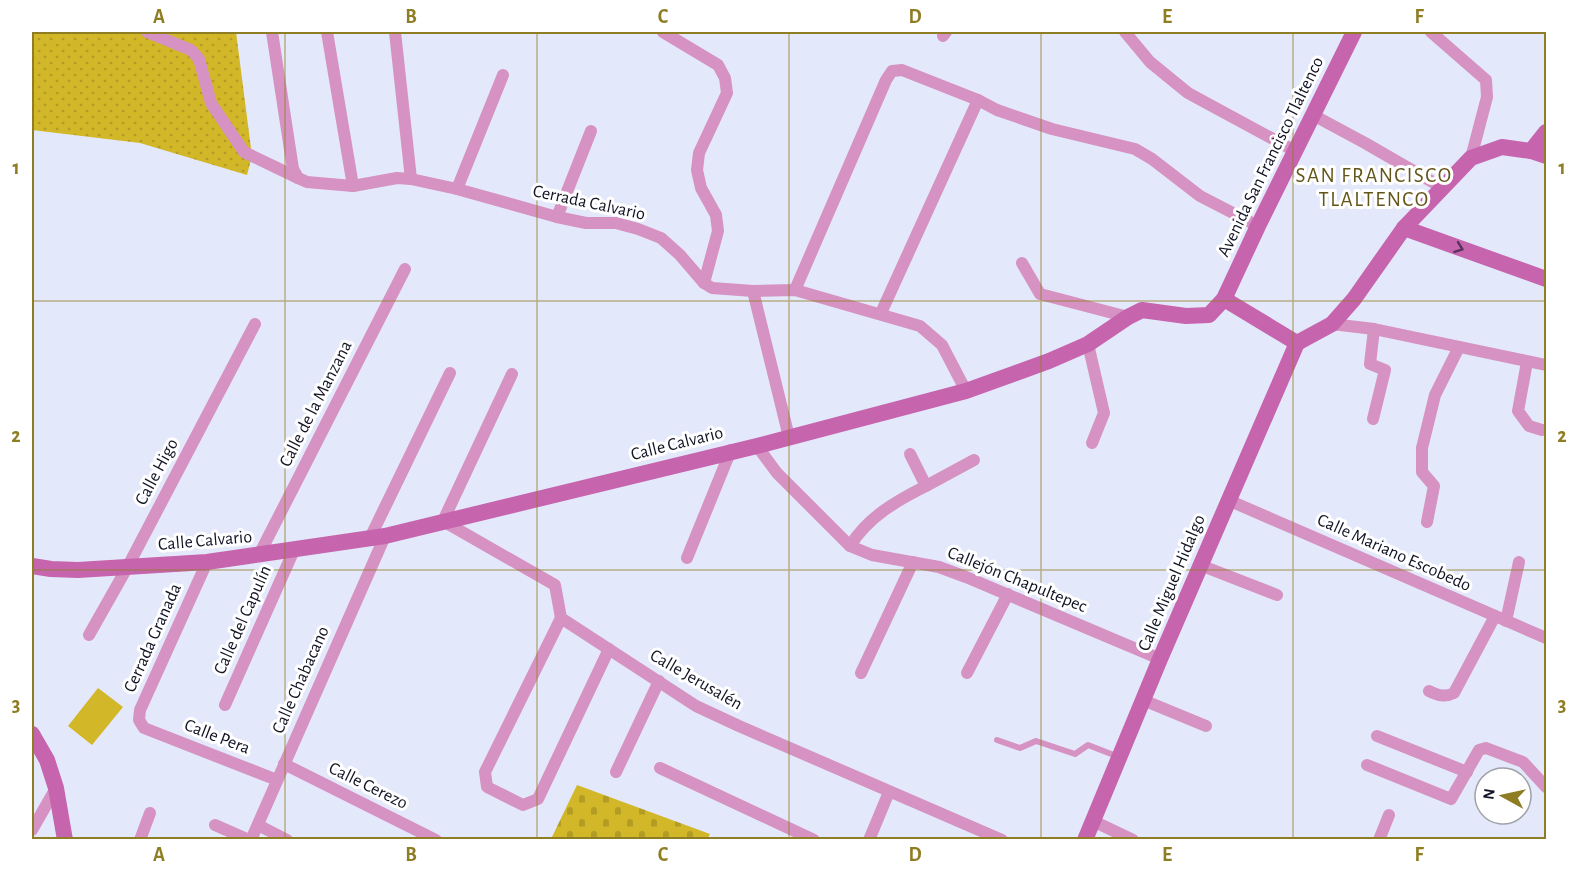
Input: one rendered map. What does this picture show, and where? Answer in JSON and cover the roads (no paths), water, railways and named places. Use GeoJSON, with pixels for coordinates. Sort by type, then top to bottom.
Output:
{"type":"FeatureCollection","features":[{"type":"Feature","properties":{"kind":"street","name":"Cerrada Calvario"},"geometry":{"type":"LineString","coordinates":[[147,32],[191,50],[199,59],[211,103],[244,152],[298,178],[308,182],[353,186],[397,178],[411,178],[558,217],[586,223],[616,223],[661,238],[680,255],[704,283]]}},
{"type":"Feature","properties":{"kind":"street"},"geometry":{"type":"LineString","coordinates":[[272,32],[293,169],[298,178]]}},
{"type":"Feature","properties":{"kind":"street"},"geometry":{"type":"LineString","coordinates":[[327,32],[353,186]]}},
{"type":"Feature","properties":{"kind":"street"},"geometry":{"type":"LineString","coordinates":[[395,32],[411,178]]}},
{"type":"Feature","properties":{"kind":"street"},"geometry":{"type":"LineString","coordinates":[[663,32],[718,65],[725,78],[727,93],[699,153],[697,170],[701,188],[716,215],[718,231],[704,283],[712,288],[753,291],[795,290],[920,326],[942,345],[966,391]]}},
{"type":"Feature","properties":{"kind":"street"},"geometry":{"type":"LineString","coordinates":[[1125,32],[1150,62],[1188,93],[1295,151]]}},
{"type":"Feature","properties":{"kind":"street","name":"Avenida San Francisco Tlaltenco"},"geometry":{"type":"LineString","coordinates":[[1224,299],[1354,32]]}},
{"type":"Feature","properties":{"kind":"street"},"geometry":{"type":"LineString","coordinates":[[1431,32],[1485,80],[1487,97],[1471,158]]}},
{"type":"Feature","properties":{"kind":"street"},"geometry":{"type":"LineString","coordinates":[[795,290],[886,80],[892,71],[902,70],[978,100],[998,111],[1052,129],[1135,148],[1200,196],[1258,226]]}},
{"type":"Feature","properties":{"kind":"street"},"geometry":{"type":"LineString","coordinates":[[457,189],[503,75]]}},
{"type":"Feature","properties":{"kind":"street"},"geometry":{"type":"LineString","coordinates":[[880,313],[978,100]]}},
{"type":"Feature","properties":{"kind":"street"},"geometry":{"type":"LineString","coordinates":[[1313,115],[1365,142],[1443,188]]}},
{"type":"Feature","properties":{"kind":"street"},"geometry":{"type":"LineString","coordinates":[[558,217],[591,131]]}},
{"type":"Feature","properties":{"kind":"street"},"geometry":{"type":"LineString","coordinates":[[1224,299],[1297,343],[1332,324],[1354,300],[1404,228],[1471,158],[1502,147],[1539,153],[1546,132]]}},
{"type":"Feature","properties":{"kind":"street"},"geometry":{"type":"LineString","coordinates":[[1404,228],[1546,279]]}},
{"type":"Feature","properties":{"kind":"street"},"geometry":{"type":"LineString","coordinates":[[1022,263],[1040,294],[1128,317]]}},
{"type":"Feature","properties":{"kind":"street","name":"Calle de la Manzana"},"geometry":{"type":"LineString","coordinates":[[259,555],[405,269]]}},
{"type":"Feature","properties":{"kind":"street"},"geometry":{"type":"LineString","coordinates":[[753,291],[789,437]]}},
{"type":"Feature","properties":{"kind":"street","name":"Calle Calvario"},"geometry":{"type":"LineString","coordinates":[[32,566],[78,570],[207,562],[377,538],[731,450],[757,446],[966,391],[1088,344],[1142,310],[1186,316],[1209,315],[1224,299]]}},
{"type":"Feature","properties":{"kind":"street","name":"Calle Higo"},"geometry":{"type":"LineString","coordinates":[[89,635],[128,566],[255,324]]}},
{"type":"Feature","properties":{"kind":"street"},"geometry":{"type":"LineString","coordinates":[[1332,324],[1374,329],[1546,365]]}},
{"type":"Feature","properties":{"kind":"street"},"geometry":{"type":"LineString","coordinates":[[1373,418],[1385,370],[1370,364],[1374,329]]}},
{"type":"Feature","properties":{"kind":"street","name":"Calle Miguel Hidalgo"},"geometry":{"type":"LineString","coordinates":[[1085,840],[1200,565],[1297,343]]}},
{"type":"Feature","properties":{"kind":"street"},"geometry":{"type":"LineString","coordinates":[[1088,344],[1104,413],[1092,443]]}},
{"type":"Feature","properties":{"kind":"street"},"geometry":{"type":"LineString","coordinates":[[1427,522],[1434,486],[1422,472],[1422,448],[1435,395],[1459,347]]}},
{"type":"Feature","properties":{"kind":"street"},"geometry":{"type":"LineString","coordinates":[[1527,362],[1518,411],[1529,426],[1542,430]]}},
{"type":"Feature","properties":{"kind":"street","name":"Calle Chabacano"},"geometry":{"type":"LineString","coordinates":[[250,840],[284,764],[377,538],[450,373]]}},
{"type":"Feature","properties":{"kind":"street"},"geometry":{"type":"LineString","coordinates":[[512,374],[443,521],[555,585],[561,618],[484,772],[487,787],[524,805],[538,799],[609,649]]}},
{"type":"Feature","properties":{"kind":"street","name":"Callejón Chapultepec"},"geometry":{"type":"LineString","coordinates":[[757,446],[777,473],[850,546],[872,555],[913,562],[966,577],[1160,659]]}},
{"type":"Feature","properties":{"kind":"street"},"geometry":{"type":"LineString","coordinates":[[687,558],[731,450]]}},
{"type":"Feature","properties":{"kind":"street"},"geometry":{"type":"LineString","coordinates":[[910,454],[926,486]]}},
{"type":"Feature","properties":{"kind":"street"},"geometry":{"type":"LineString","coordinates":[[850,546],[859,532],[890,505],[974,460]]}},
{"type":"Feature","properties":{"kind":"street","name":"Calle Mariano Escobedo"},"geometry":{"type":"LineString","coordinates":[[1228,500],[1546,638]]}},
{"type":"Feature","properties":{"kind":"street","name":"Calle del Capulín"},"geometry":{"type":"LineString","coordinates":[[225,705],[294,550]]}},
{"type":"Feature","properties":{"kind":"street","name":"Cerrada Granada"},"geometry":{"type":"LineString","coordinates":[[144,728],[139,720],[140,710],[207,562]]}},
{"type":"Feature","properties":{"kind":"street"},"geometry":{"type":"LineString","coordinates":[[861,673],[913,562]]}},
{"type":"Feature","properties":{"kind":"street"},"geometry":{"type":"LineString","coordinates":[[1428,691],[1442,696],[1454,693],[1500,619],[1519,562]]}},
{"type":"Feature","properties":{"kind":"street"},"geometry":{"type":"LineString","coordinates":[[1200,565],[1277,595]]}},
{"type":"Feature","properties":{"kind":"street"},"geometry":{"type":"LineString","coordinates":[[967,673],[1008,594]]}},
{"type":"Feature","properties":{"kind":"street","name":"Calle Jerusalén"},"geometry":{"type":"LineString","coordinates":[[561,618],[696,706],[1002,840]]}},
{"type":"Feature","properties":{"kind":"street"},"geometry":{"type":"LineString","coordinates":[[616,772],[659,681]]}},
{"type":"Feature","properties":{"kind":"street"},"geometry":{"type":"LineString","coordinates":[[1143,700],[1206,726]]}},
{"type":"Feature","properties":{"kind":"street","name":"Calle Pera"},"geometry":{"type":"LineString","coordinates":[[144,728],[277,780]]}},
{"type":"Feature","properties":{"kind":"street"},"geometry":{"type":"LineString","coordinates":[[32,734],[47,760],[56,788],[65,840]]}},
{"type":"Feature","properties":{"kind":"street"},"geometry":{"type":"LineString","coordinates":[[1377,736],[1467,772]]}},
{"type":"Feature","properties":{"kind":"street"},"geometry":{"type":"LineString","coordinates":[[1367,765],[1448,798],[1453,797],[1482,748],[1486,748],[1523,762],[1545,787]]}},
{"type":"Feature","properties":{"kind":"street","name":"Calle Cerezo"},"geometry":{"type":"LineString","coordinates":[[284,764],[436,840]]}},
{"type":"Feature","properties":{"kind":"street"},"geometry":{"type":"LineString","coordinates":[[660,768],[814,840]]}},
{"type":"Feature","properties":{"kind":"street"},"geometry":{"type":"LineString","coordinates":[[32,830],[56,788]]}},
{"type":"Feature","properties":{"kind":"street"},"geometry":{"type":"LineString","coordinates":[[869,840],[890,792]]}},
{"type":"Feature","properties":{"kind":"street"},"geometry":{"type":"LineString","coordinates":[[140,840],[150,813]]}},
{"type":"Feature","properties":{"kind":"street"},"geometry":{"type":"LineString","coordinates":[[1380,840],[1389,815]]}},
{"type":"Feature","properties":{"kind":"street"},"geometry":{"type":"LineString","coordinates":[[1093,821],[1133,840]]}},
{"type":"Feature","properties":{"kind":"street"},"geometry":{"type":"LineString","coordinates":[[215,825],[250,840]]}},
{"type":"Feature","properties":{"kind":"street"},"geometry":{"type":"LineString","coordinates":[[258,825],[287,840]]}},
{"type":"Feature","properties":{"kind":"lane"},"geometry":{"type":"LineString","coordinates":[[997,740],[1020,748],[1036,741],[1075,754],[1088,745],[1119,757]]}},
{"type":"Feature","properties":{"kind":"district","name":"SAN FRANCISCO TLALTENCO"},"geometry":{"type":"Point","coordinates":[1374,187]}}]}
